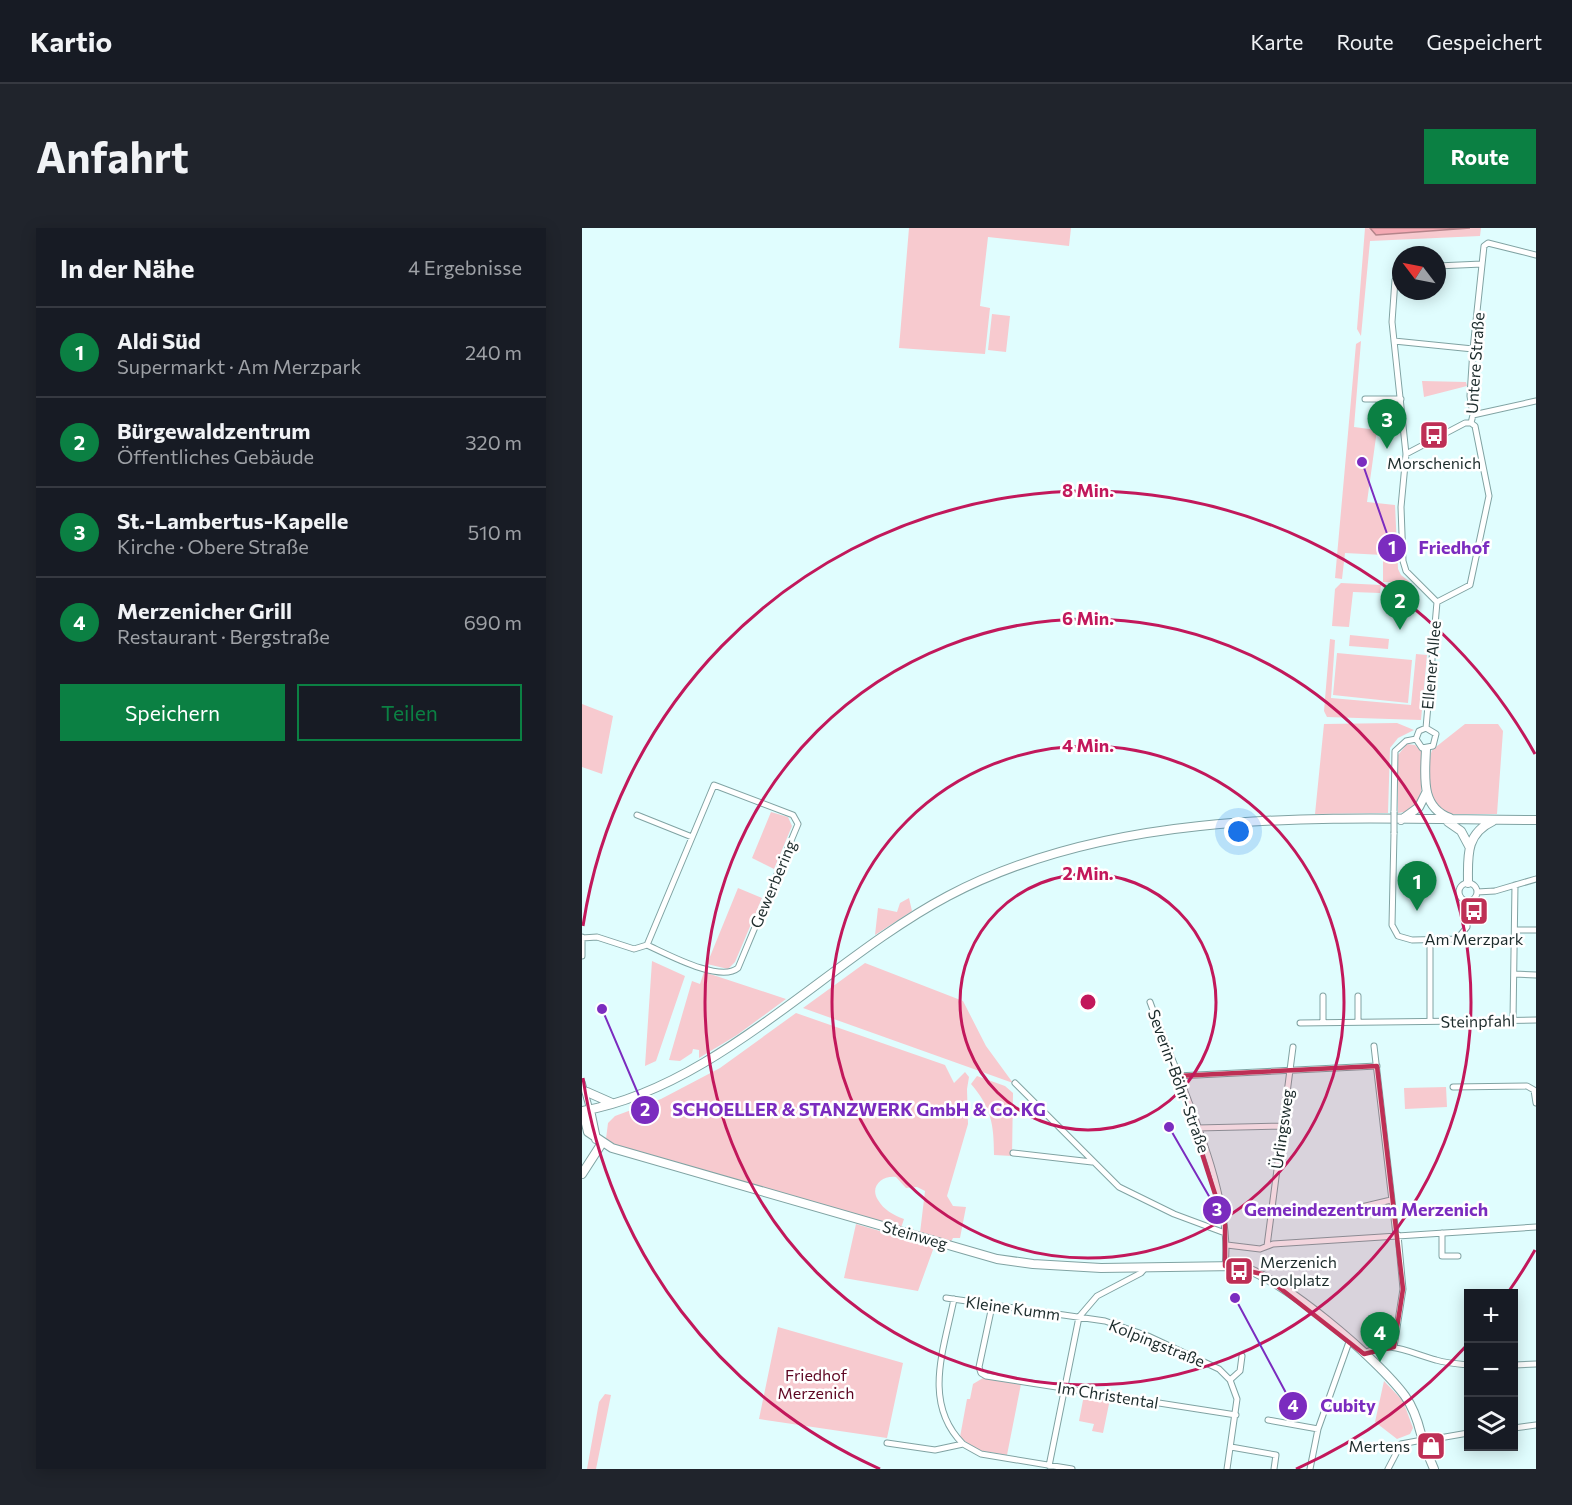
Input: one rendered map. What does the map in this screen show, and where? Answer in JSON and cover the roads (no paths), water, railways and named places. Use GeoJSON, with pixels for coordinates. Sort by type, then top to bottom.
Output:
{"type":"FeatureCollection","features":[{"type":"Feature","properties":{"kind":"main road"},"geometry":{"type":"LineString","coordinates":[[1425,749],[1426,793],[1431,805],[1439,813],[1456,820]]}},
{"type":"Feature","properties":{"kind":"main road"},"geometry":{"type":"LineString","coordinates":[[1400,820],[1419,807],[1426,793]]}},
{"type":"Feature","properties":{"kind":"main road"},"geometry":{"type":"LineString","coordinates":[[1442,820],[1456,826],[1469,846]]}},
{"type":"Feature","properties":{"kind":"main road"},"geometry":{"type":"LineString","coordinates":[[582,1174],[599,1141],[584,1110],[652,1090],[724,1050],[887,932],[950,895],[1005,871],[1100,842],[1159,831],[1259,822],[1536,820]]}},
{"type":"Feature","properties":{"kind":"main road"},"geometry":{"type":"LineString","coordinates":[[1468,883],[1469,846],[1478,830],[1493,821]]}},
{"type":"Feature","properties":{"kind":"main road"},"geometry":{"type":"LineString","coordinates":[[587,1092],[612,1103]]}},
{"type":"Feature","properties":{"kind":"main road","name":"Steinweg"},"geometry":{"type":"LineString","coordinates":[[584,1110],[584,1127],[599,1141],[998,1258],[1062,1266],[1237,1266],[1256,1270],[1290,1292],[1364,1354],[1405,1396],[1434,1469]]}},
{"type":"Feature","properties":{"kind":"street","name":"Untere Straße"},"geometry":{"type":"LineString","coordinates":[[1437,602],[1470,585],[1489,496],[1475,426],[1471,423],[1473,415],[1470,396],[1473,349],[1486,244],[1536,255]]}},
{"type":"Feature","properties":{"kind":"street"},"geometry":{"type":"LineString","coordinates":[[1446,266],[1482,264]]}},
{"type":"Feature","properties":{"kind":"street"},"geometry":{"type":"LineString","coordinates":[[1394,300],[1392,314],[1394,341],[1406,454],[1401,507],[1404,566],[1414,580],[1437,602]]}},
{"type":"Feature","properties":{"kind":"street"},"geometry":{"type":"LineString","coordinates":[[1394,341],[1473,349]]}},
{"type":"Feature","properties":{"kind":"street"},"geometry":{"type":"LineString","coordinates":[[1365,399],[1401,399]]}},
{"type":"Feature","properties":{"kind":"street"},"geometry":{"type":"LineString","coordinates":[[1473,415],[1536,401]]}},
{"type":"Feature","properties":{"kind":"street"},"geometry":{"type":"LineString","coordinates":[[1406,454],[1465,423],[1471,423]]}},
{"type":"Feature","properties":{"kind":"street","name":"Ellener Allee"},"geometry":{"type":"LineString","coordinates":[[1426,728],[1437,602]]}},
{"type":"Feature","properties":{"kind":"street"},"geometry":{"type":"LineString","coordinates":[[1426,728],[1434,731],[1437,738],[1433,746],[1425,749],[1419,746],[1416,739],[1419,731],[1426,728]]}},
{"type":"Feature","properties":{"kind":"street"},"geometry":{"type":"LineString","coordinates":[[1416,739],[1406,741],[1395,751],[1392,925],[1395,933],[1403,939],[1451,940],[1462,936],[1467,927],[1468,901]]}},
{"type":"Feature","properties":{"kind":"street","name":"Gewerbering"},"geometry":{"type":"LineString","coordinates":[[714,785],[793,815],[798,824],[738,968],[732,973],[725,974],[690,964],[646,945],[714,785]]}},
{"type":"Feature","properties":{"kind":"street"},"geometry":{"type":"LineString","coordinates":[[637,815],[692,837]]}},
{"type":"Feature","properties":{"kind":"street"},"geometry":{"type":"LineString","coordinates":[[1477,892],[1495,891],[1536,879]]}},
{"type":"Feature","properties":{"kind":"street"},"geometry":{"type":"LineString","coordinates":[[1468,883],[1476,887],[1477,892],[1475,897],[1468,901],[1461,897],[1460,892],[1461,887],[1468,883]]}},
{"type":"Feature","properties":{"kind":"street"},"geometry":{"type":"LineString","coordinates":[[1513,1020],[1515,885]]}},
{"type":"Feature","properties":{"kind":"street"},"geometry":{"type":"LineString","coordinates":[[1515,930],[1536,930]]}},
{"type":"Feature","properties":{"kind":"street"},"geometry":{"type":"LineString","coordinates":[[582,956],[582,938],[597,937],[638,949],[646,945]]}},
{"type":"Feature","properties":{"kind":"street","name":"Steinpfahl"},"geometry":{"type":"LineString","coordinates":[[1430,939],[1430,1022],[1536,1020]]}},
{"type":"Feature","properties":{"kind":"street"},"geometry":{"type":"LineString","coordinates":[[1514,974],[1536,975]]}},
{"type":"Feature","properties":{"kind":"street"},"geometry":{"type":"LineString","coordinates":[[1323,996],[1323,1022]]}},
{"type":"Feature","properties":{"kind":"street"},"geometry":{"type":"LineString","coordinates":[[1358,996],[1358,1022]]}},
{"type":"Feature","properties":{"kind":"street","name":"Severin-Böhr-Straße"},"geometry":{"type":"LineString","coordinates":[[1150,1002],[1197,1128],[1220,1201],[1227,1245],[1225,1266]]}},
{"type":"Feature","properties":{"kind":"street"},"geometry":{"type":"LineString","coordinates":[[1300,1023],[1430,1022]]}},
{"type":"Feature","properties":{"kind":"street"},"geometry":{"type":"LineString","coordinates":[[1374,1046],[1403,1290],[1394,1347]]}},
{"type":"Feature","properties":{"kind":"street","name":"Ürlingsweg"},"geometry":{"type":"LineString","coordinates":[[1267,1246],[1293,1047]]}},
{"type":"Feature","properties":{"kind":"street"},"geometry":{"type":"LineString","coordinates":[[1177,1076],[1377,1066]]}},
{"type":"Feature","properties":{"kind":"street"},"geometry":{"type":"LineString","coordinates":[[582,1082],[587,1092],[584,1110]]}},
{"type":"Feature","properties":{"kind":"street"},"geometry":{"type":"LineString","coordinates":[[1015,1083],[1092,1162],[1125,1191],[1192,1222],[1226,1233]]}},
{"type":"Feature","properties":{"kind":"street"},"geometry":{"type":"LineString","coordinates":[[1453,1087],[1527,1086],[1534,1090],[1536,1104]]}},
{"type":"Feature","properties":{"kind":"street"},"geometry":{"type":"LineString","coordinates":[[1197,1128],[1282,1126]]}},
{"type":"Feature","properties":{"kind":"street"},"geometry":{"type":"LineString","coordinates":[[1014,1153],[1092,1162]]}},
{"type":"Feature","properties":{"kind":"street"},"geometry":{"type":"LineString","coordinates":[[1353,1209],[1391,1200]]}},
{"type":"Feature","properties":{"kind":"street"},"geometry":{"type":"LineString","coordinates":[[1227,1245],[1260,1249],[1267,1246],[1397,1235],[1536,1227]]}},
{"type":"Feature","properties":{"kind":"street"},"geometry":{"type":"LineString","coordinates":[[1442,1233],[1442,1256],[1458,1256]]}},
{"type":"Feature","properties":{"kind":"street"},"geometry":{"type":"LineString","coordinates":[[1049,1466],[1079,1317],[1097,1296],[1141,1274],[1146,1267]]}},
{"type":"Feature","properties":{"kind":"street","name":"Kleine Kumm"},"geometry":{"type":"LineString","coordinates":[[946,1298],[1079,1317]]}},
{"type":"Feature","properties":{"kind":"street"},"geometry":{"type":"LineString","coordinates":[[954,1299],[938,1391],[945,1421],[963,1444],[981,1455],[1072,1469]]}},
{"type":"Feature","properties":{"kind":"street","name":"Im Christental"},"geometry":{"type":"LineString","coordinates":[[992,1306],[981,1373],[986,1376],[1236,1415]]}},
{"type":"Feature","properties":{"kind":"street","name":"Kolpingstraße"},"geometry":{"type":"LineString","coordinates":[[1079,1317],[1105,1321],[1148,1336],[1213,1366],[1230,1380]]}},
{"type":"Feature","properties":{"kind":"street"},"geometry":{"type":"LineString","coordinates":[[1310,1469],[1318,1429],[1349,1342]]}},
{"type":"Feature","properties":{"kind":"street"},"geometry":{"type":"LineString","coordinates":[[1364,1354],[1371,1349],[1394,1347],[1434,1360],[1464,1364]]}},
{"type":"Feature","properties":{"kind":"street"},"geometry":{"type":"LineString","coordinates":[[1227,1469],[1237,1399],[1230,1380],[1240,1371],[1242,1356]]}},
{"type":"Feature","properties":{"kind":"street"},"geometry":{"type":"LineString","coordinates":[[1518,1365],[1536,1364]]}},
{"type":"Feature","properties":{"kind":"street"},"geometry":{"type":"LineString","coordinates":[[1268,1420],[1318,1429]]}},
{"type":"Feature","properties":{"kind":"street"},"geometry":{"type":"LineString","coordinates":[[1518,1427],[1536,1425]]}},
{"type":"Feature","properties":{"kind":"street"},"geometry":{"type":"LineString","coordinates":[[1388,1469],[1401,1444],[1464,1434]]}},
{"type":"Feature","properties":{"kind":"street"},"geometry":{"type":"LineString","coordinates":[[887,1443],[935,1450],[963,1444]]}},
{"type":"Feature","properties":{"kind":"street"},"geometry":{"type":"LineString","coordinates":[[1231,1447],[1276,1455],[1274,1469]]}},
{"type":"Feature","properties":{"kind":"place","name":"Morschenich"},"geometry":{"type":"Point","coordinates":[1434,435]}},
{"type":"Feature","properties":{"kind":"place","name":"St.-Lambertus-Kapelle"},"geometry":{"type":"Point","coordinates":[1387,449]}},
{"type":"Feature","properties":{"kind":"place","name":"Friedhof"},"geometry":{"type":"Point","coordinates":[1362,462]}},
{"type":"Feature","properties":{"kind":"place","name":"Bürgewaldzentrum"},"geometry":{"type":"Point","coordinates":[1400,630]}},
{"type":"Feature","properties":{"kind":"place","name":"Aldi Süd"},"geometry":{"type":"Point","coordinates":[1417,911]}},
{"type":"Feature","properties":{"kind":"place","name":"Am Merzpark"},"geometry":{"type":"Point","coordinates":[1474,911]}},
{"type":"Feature","properties":{"kind":"place","name":"SCHOELLER & STANZWERK GmbH & Co. KG"},"geometry":{"type":"Point","coordinates":[602,1009]}},
{"type":"Feature","properties":{"kind":"place","name":"Gemeindezentrum Merzenich"},"geometry":{"type":"Point","coordinates":[1169,1127]}},
{"type":"Feature","properties":{"kind":"place","name":"Merzenich Poolplatz"},"geometry":{"type":"Point","coordinates":[1239,1271]}},
{"type":"Feature","properties":{"kind":"place","name":"Cubity"},"geometry":{"type":"Point","coordinates":[1235,1298]}},
{"type":"Feature","properties":{"kind":"place","name":"Merzenicher Grill"},"geometry":{"type":"Point","coordinates":[1380,1362]}},
{"type":"Feature","properties":{"kind":"place","name":"Mertens"},"geometry":{"type":"Point","coordinates":[1431,1446]}},
{"type":"Feature","properties":{"kind":"park label","name":"Friedhof Merzenich"},"geometry":{"type":"Point","coordinates":[816,1384]}}]}
